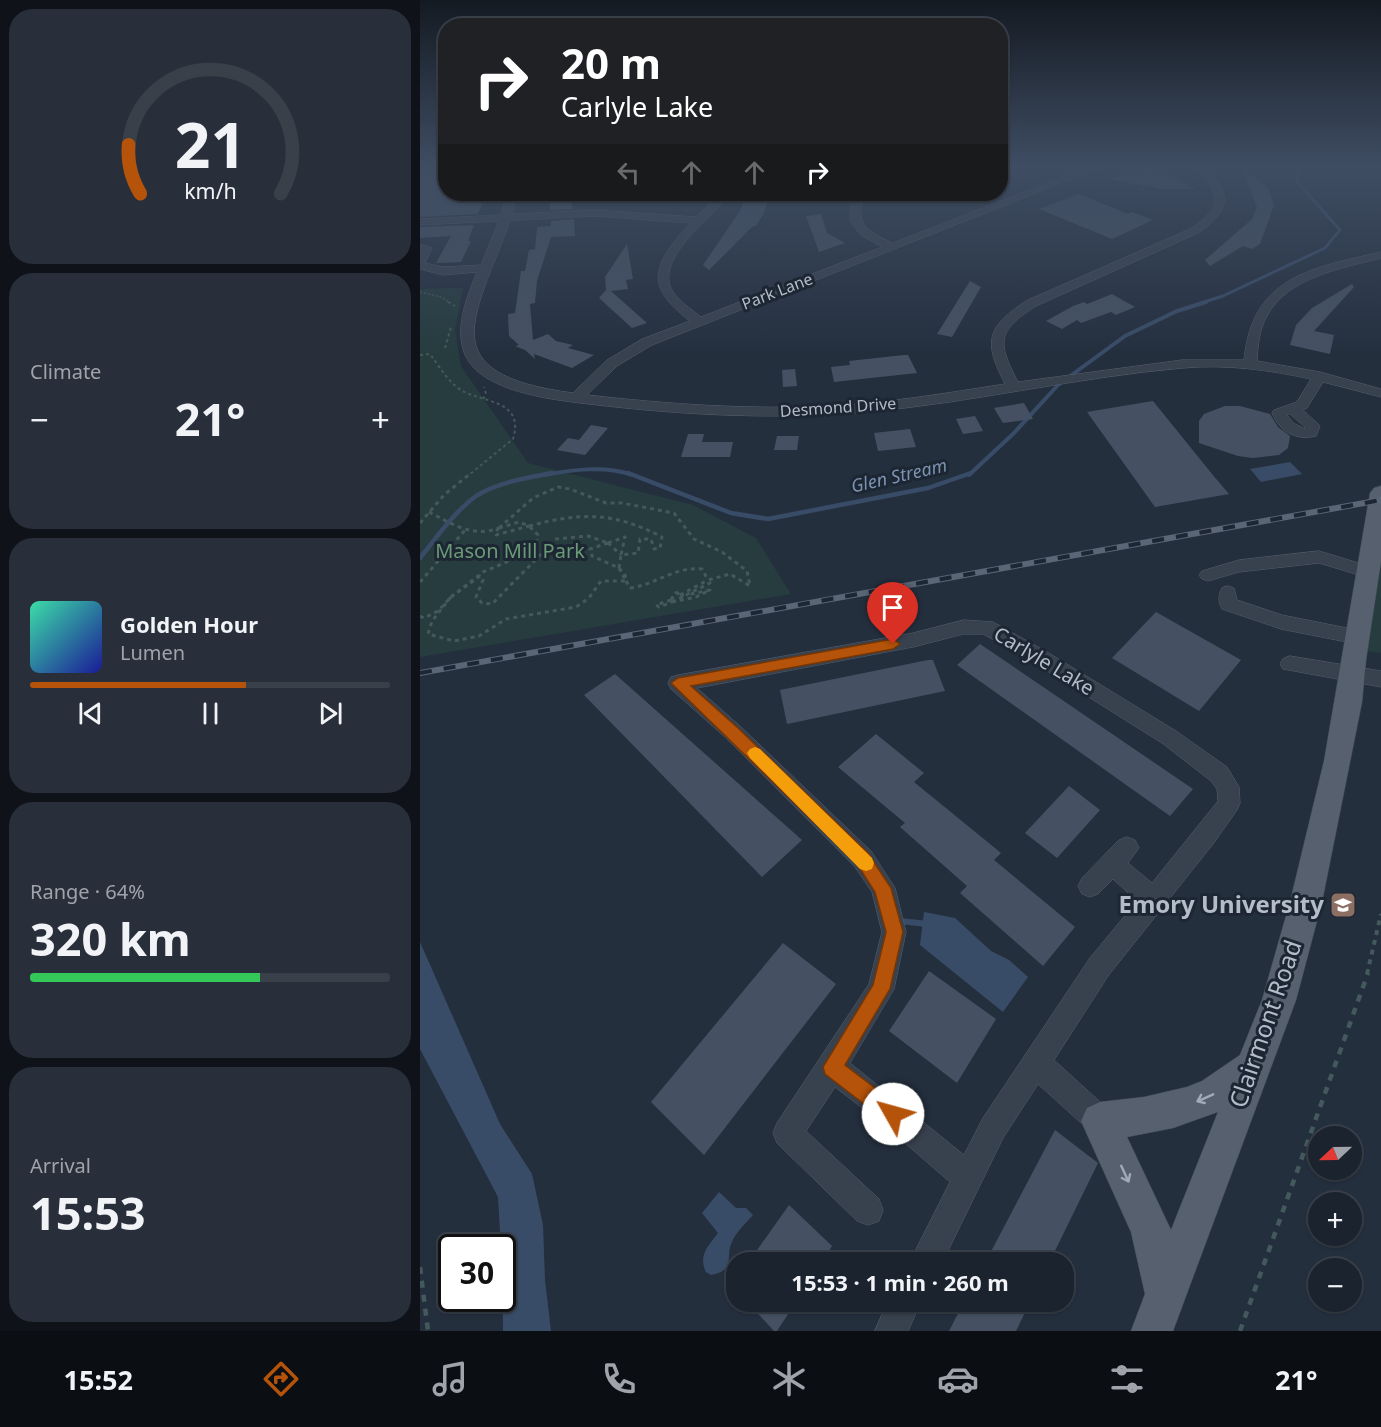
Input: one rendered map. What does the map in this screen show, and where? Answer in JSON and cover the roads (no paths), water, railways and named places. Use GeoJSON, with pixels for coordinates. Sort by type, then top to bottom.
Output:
{"type":"FeatureCollection","features":[{"type":"Feature","properties":{"kind":"main road","name":"Clairmont Road"},"geometry":{"type":"LineString","coordinates":[[1152,1331],[1279,1000],[1306,902],[1338,761],[1371,681],[1356,637],[1381,493]]}},
{"type":"Feature","properties":{"kind":"main road"},"geometry":{"type":"LineString","coordinates":[[1166,1294],[1151,1230],[1100,1121],[1138,1118],[1195,1103],[1216,1093],[1254,1067]]}},
{"type":"Feature","properties":{"kind":"street","name":"Desmond Drive"},"geometry":{"type":"LineString","coordinates":[[501,230],[474,298],[466,327],[466,338],[471,355],[488,372],[513,384],[576,398],[668,408],[792,411],[905,403],[1176,364],[1250,364],[1320,376],[1381,393]]}},
{"type":"Feature","properties":{"kind":"street"},"geometry":{"type":"LineString","coordinates":[[691,230],[671,254],[664,266],[662,278],[670,296],[699,321]]}},
{"type":"Feature","properties":{"kind":"street"},"geometry":{"type":"LineString","coordinates":[[863,230],[891,247]]}},
{"type":"Feature","properties":{"kind":"street","name":"Park Lane"},"geometry":{"type":"LineString","coordinates":[[576,398],[620,357],[647,342],[934,230]]}},
{"type":"Feature","properties":{"kind":"street"},"geometry":{"type":"LineString","coordinates":[[1013,386],[1002,367],[997,352],[997,340],[1006,321],[1032,303],[1195,230]]}},
{"type":"Feature","properties":{"kind":"street"},"geometry":{"type":"LineString","coordinates":[[420,247],[426,248],[420,263],[443,271],[486,268]]}},
{"type":"Feature","properties":{"kind":"street"},"geometry":{"type":"LineString","coordinates":[[1250,364],[1250,352],[1257,320],[1263,308],[1275,295],[1295,282],[1323,270],[1381,255]]}},
{"type":"Feature","properties":{"kind":"street"},"geometry":{"type":"LineString","coordinates":[[1291,409],[1302,405],[1320,376]]}},
{"type":"Feature","properties":{"kind":"street"},"geometry":{"type":"LineString","coordinates":[[1286,394],[1305,401]]}},
{"type":"Feature","properties":{"kind":"street"},"geometry":{"type":"LineString","coordinates":[[1208,575],[1239,566],[1300,564],[1319,557],[1369,572]]}},
{"type":"Feature","properties":{"kind":"street"},"geometry":{"type":"LineString","coordinates":[[1228,593],[1228,604],[1356,637]]}},
{"type":"Feature","properties":{"kind":"street","name":"Carlyle Lake"},"geometry":{"type":"LineString","coordinates":[[868,1210],[787,1133],[881,989],[894,932],[883,888],[863,859],[733,732],[678,683],[913,640],[964,627],[986,627],[1040,657],[1169,737],[1219,774],[1228,787],[1229,803],[1205,837],[1099,967],[993,1128],[931,1252]]}},
{"type":"Feature","properties":{"kind":"street"},"geometry":{"type":"LineString","coordinates":[[1290,664],[1371,681]]}},
{"type":"Feature","properties":{"kind":"street"},"geometry":{"type":"LineString","coordinates":[[1090,886],[1120,856],[1153,900]]}},
{"type":"Feature","properties":{"kind":"street"},"geometry":{"type":"LineString","coordinates":[[1036,1063],[1100,1121]]}},
{"type":"Feature","properties":{"kind":"street"},"geometry":{"type":"LineString","coordinates":[[832,1067],[893,1114],[968,1178]]}},
{"type":"Feature","properties":{"kind":"street"},"geometry":{"type":"LineString","coordinates":[[891,1331],[900,1312]]}},
{"type":"Feature","properties":{"kind":"water"},"geometry":{"type":"Polygon","coordinates":[[[1290,462],[1302,474],[1261,482],[1250,469],[1290,462]]]}},
{"type":"Feature","properties":{"kind":"water"},"geometry":{"type":"Polygon","coordinates":[[[924,912],[955,918],[991,951],[1009,960],[1028,977],[1003,1012],[920,945],[924,912]]]}},
{"type":"Feature","properties":{"kind":"water"},"geometry":{"type":"Polygon","coordinates":[[[420,942],[500,1124],[532,1174],[543,1225],[545,1280],[551,1331],[503,1331],[503,1312],[516,1312],[516,1234],[500,1234],[498,1197],[420,1049],[420,942]]]}},
{"type":"Feature","properties":{"kind":"water"},"geometry":{"type":"Polygon","coordinates":[[[719,1192],[736,1208],[746,1208],[753,1215],[734,1238],[730,1252],[726,1252],[725,1270],[711,1275],[706,1272],[703,1261],[708,1247],[718,1233],[702,1213],[719,1192]]]}},
{"type":"Feature","properties":{"kind":"waterway","name":"Glen Stream"},"geometry":{"type":"LineString","coordinates":[[1201,303],[1223,296],[1325,248],[1340,230]]}},
{"type":"Feature","properties":{"kind":"waterway","name":"Glen Stream"},"geometry":{"type":"LineString","coordinates":[[969,475],[1014,433],[1058,385],[1125,336],[1177,311],[1206,302]]}},
{"type":"Feature","properties":{"kind":"waterway","name":"Glen Stream"},"geometry":{"type":"LineString","coordinates":[[544,475],[600,469],[632,475]]}},
{"type":"Feature","properties":{"kind":"waterway","name":"Glen Stream"},"geometry":{"type":"LineString","coordinates":[[420,558],[453,517],[476,496],[503,484],[552,473]]}},
{"type":"Feature","properties":{"kind":"waterway","name":"Glen Stream"},"geometry":{"type":"LineString","coordinates":[[628,473],[731,513],[768,519],[928,488],[971,473]]}},
{"type":"Feature","properties":{"kind":"waterway"},"geometry":{"type":"LineString","coordinates":[[899,921],[928,924]]}},
{"type":"Feature","properties":{"kind":"railway"},"geometry":{"type":"LineString","coordinates":[[420,673],[1381,500]]}},
{"type":"Feature","properties":{"kind":"place","name":"Emory University"},"geometry":{"type":"Point","coordinates":[1343,905]}},
{"type":"Feature","properties":{"kind":"park label","name":"Mason Mill Park"},"geometry":{"type":"Point","coordinates":[510,551]}}]}
